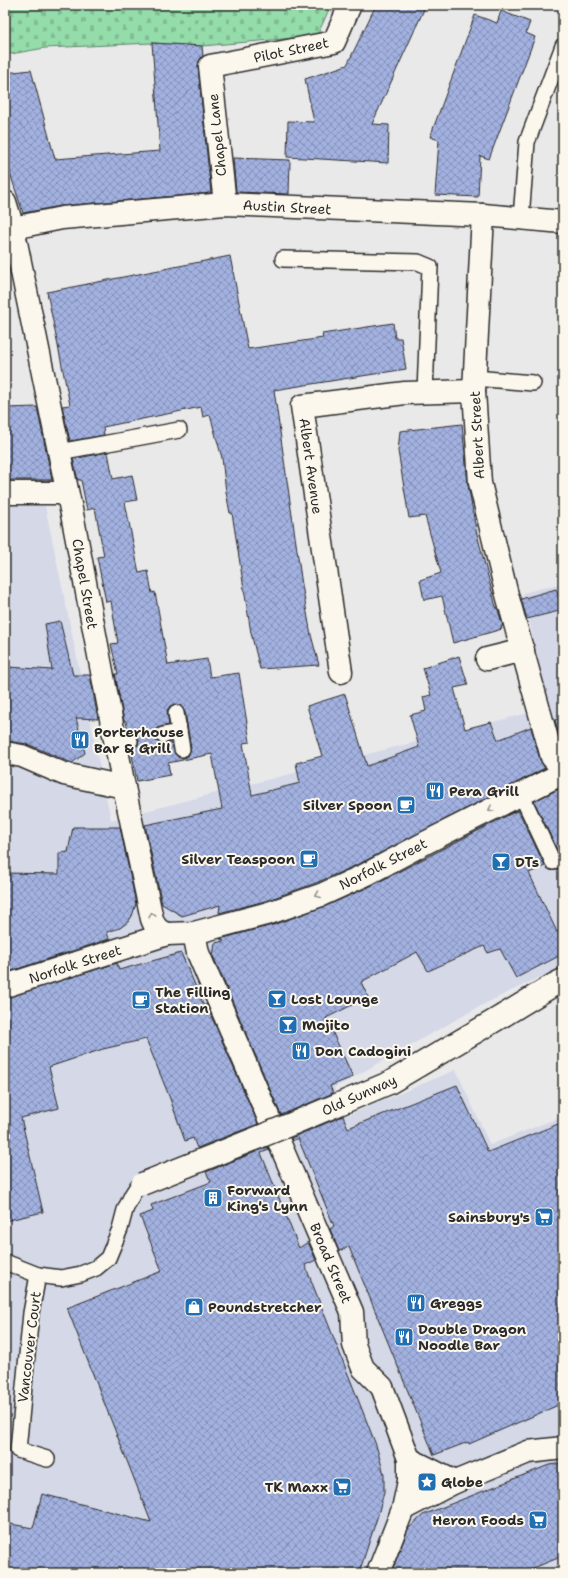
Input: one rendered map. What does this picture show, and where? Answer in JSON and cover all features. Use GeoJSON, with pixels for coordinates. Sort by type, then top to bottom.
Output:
{"type":"FeatureCollection","features":[{"type":"Feature","properties":{"kind":"street","name":"Pilot Street"},"geometry":{"type":"LineString","coordinates":[[210,66],[334,42],[350,5]]}},
{"type":"Feature","properties":{"kind":"street","name":"Chapel Lane"},"geometry":{"type":"LineString","coordinates":[[210,66],[225,204]]}},
{"type":"Feature","properties":{"kind":"street","name":"Chapel Street"},"geometry":{"type":"LineString","coordinates":[[5,202],[13,228],[67,493],[122,742],[124,787],[134,828],[152,919],[155,926],[160,931],[167,934]]}},
{"type":"Feature","properties":{"kind":"street","name":"Austin Street"},"geometry":{"type":"LineString","coordinates":[[13,228],[62,218],[225,204],[483,215],[563,222]]}},
{"type":"Feature","properties":{"kind":"street","name":"Albert Street"},"geometry":{"type":"LineString","coordinates":[[483,215],[474,385],[480,483],[506,591],[552,757],[559,766],[563,767]]}},
{"type":"Feature","properties":{"kind":"street","name":"Albert Avenue"},"geometry":{"type":"LineString","coordinates":[[341,672],[302,406],[405,392],[425,392],[474,385]]}},
{"type":"Feature","properties":{"kind":"street"},"geometry":{"type":"LineString","coordinates":[[5,493],[67,493]]}},
{"type":"Feature","properties":{"kind":"street"},"geometry":{"type":"LineString","coordinates":[[487,659],[523,650]]}},
{"type":"Feature","properties":{"kind":"street"},"geometry":{"type":"LineString","coordinates":[[5,753],[22,756],[64,774],[124,787]]}},
{"type":"Feature","properties":{"kind":"street","name":"Norfolk Street"},"geometry":{"type":"LineString","coordinates":[[194,933],[269,913],[320,895],[367,874],[424,843],[563,773]]}},
{"type":"Feature","properties":{"kind":"street"},"geometry":{"type":"LineString","coordinates":[[167,934],[194,933]]}},
{"type":"Feature","properties":{"kind":"street","name":"Broad Street"},"geometry":{"type":"LineString","coordinates":[[194,933],[198,953],[352,1312],[354,1345],[363,1368],[382,1387],[409,1459],[409,1481],[403,1509],[378,1573]]}},
{"type":"Feature","properties":{"kind":"street","name":"Norfolk Street"},"geometry":{"type":"LineString","coordinates":[[5,986],[167,934]]}},
{"type":"Feature","properties":{"kind":"street","name":"Old Sunway"},"geometry":{"type":"LineString","coordinates":[[142,1184],[389,1083],[563,980]]}},
{"type":"Feature","properties":{"kind":"street"},"geometry":{"type":"LineString","coordinates":[[403,1509],[455,1482],[528,1452],[563,1448]]}},
{"type":"Feature","properties":{"kind":"street"},"geometry":{"type":"LineString","coordinates":[[409,1459],[455,1482]]}},
{"type":"Feature","properties":{"kind":"lane"},"geometry":{"type":"LineString","coordinates":[[521,218],[527,142],[563,46]]}},
{"type":"Feature","properties":{"kind":"lane"},"geometry":{"type":"LineString","coordinates":[[283,259],[418,262],[430,267],[425,392]]}},
{"type":"Feature","properties":{"kind":"lane"},"geometry":{"type":"LineString","coordinates":[[474,385],[533,383]]}},
{"type":"Feature","properties":{"kind":"lane"},"geometry":{"type":"LineString","coordinates":[[59,452],[178,430]]}},
{"type":"Feature","properties":{"kind":"lane"},"geometry":{"type":"LineString","coordinates":[[176,713],[182,749]]}},
{"type":"Feature","properties":{"kind":"lane"},"geometry":{"type":"LineString","coordinates":[[162,734],[179,732]]}},
{"type":"Feature","properties":{"kind":"lane"},"geometry":{"type":"LineString","coordinates":[[521,794],[553,862]]}},
{"type":"Feature","properties":{"kind":"lane","name":"Vancouver Court"},"geometry":{"type":"LineString","coordinates":[[47,1458],[11,1450],[38,1275],[60,1278],[81,1274],[96,1268],[108,1258],[132,1195],[137,1187],[142,1184]]}},
{"type":"Feature","properties":{"kind":"lane"},"geometry":{"type":"LineString","coordinates":[[5,1262],[38,1275]]}},
{"type":"Feature","properties":{"kind":"shaded area"},"geometry":{"type":"Polygon","coordinates":[[[5,505],[45,506],[111,820],[540,710],[541,673],[523,593],[563,583],[563,966],[484,1004],[334,1088],[346,1116],[456,1070],[490,1145],[563,1116],[563,1573],[5,1573],[5,505]]]}},
{"type":"Feature","properties":{"kind":"green space"},"geometry":{"type":"Polygon","coordinates":[[[5,5],[331,5],[317,36],[202,46],[152,43],[45,48],[5,55],[5,5]]]}},
{"type":"Feature","properties":{"kind":"building"},"geometry":{"type":"Polygon","coordinates":[[[376,5],[426,5],[372,124],[389,125],[388,163],[287,157],[288,121],[314,122],[305,79],[347,65],[376,5]]]}},
{"type":"Feature","properties":{"kind":"building"},"geometry":{"type":"Polygon","coordinates":[[[501,11],[530,22],[526,33],[535,37],[489,159],[480,156],[478,197],[435,195],[439,140],[430,137],[475,15],[497,23],[501,11]]]}},
{"type":"Feature","properties":{"kind":"building"},"geometry":{"type":"Polygon","coordinates":[[[152,43],[202,46],[203,56],[199,61],[198,67],[211,193],[61,206],[23,213],[5,158],[5,73],[31,70],[55,159],[160,151],[152,43]]]}},
{"type":"Feature","properties":{"kind":"building"},"geometry":{"type":"Polygon","coordinates":[[[233,158],[290,160],[289,194],[236,192],[233,158]]]}},
{"type":"Feature","properties":{"kind":"building"},"geometry":{"type":"Polygon","coordinates":[[[230,256],[248,349],[323,338],[322,334],[393,323],[395,338],[401,338],[406,369],[274,390],[302,585],[311,635],[319,665],[260,669],[251,633],[232,513],[230,513],[226,492],[222,458],[210,415],[203,417],[201,407],[103,427],[104,435],[70,441],[62,406],[70,405],[47,292],[230,256]]]}},
{"type":"Feature","properties":{"kind":"building"},"geometry":{"type":"Polygon","coordinates":[[[37,407],[52,480],[5,480],[5,408],[37,407]]]}},
{"type":"Feature","properties":{"kind":"building"},"geometry":{"type":"Polygon","coordinates":[[[462,424],[468,484],[476,530],[496,607],[503,626],[501,626],[502,629],[453,643],[442,596],[424,600],[420,580],[441,573],[425,516],[409,518],[398,451],[400,431],[462,424]]]}},
{"type":"Feature","properties":{"kind":"building"},"geometry":{"type":"Polygon","coordinates":[[[108,452],[113,479],[132,475],[137,500],[125,502],[139,573],[148,571],[152,593],[155,592],[168,665],[207,659],[210,677],[239,673],[250,742],[243,743],[252,795],[300,783],[296,763],[322,756],[307,706],[345,694],[367,766],[419,747],[410,715],[426,711],[423,697],[431,695],[423,668],[459,656],[468,685],[454,688],[465,729],[491,722],[498,740],[531,727],[540,760],[545,768],[361,863],[316,883],[265,901],[219,913],[220,905],[182,916],[162,904],[145,825],[222,809],[212,754],[168,763],[170,775],[137,781],[131,750],[138,745],[139,739],[134,733],[128,732],[126,721],[124,721],[115,674],[118,674],[111,644],[118,643],[111,601],[106,602],[97,557],[104,556],[95,508],[87,510],[81,480],[78,480],[73,459],[108,452]],[[174,704],[170,706],[167,710],[169,725],[157,728],[154,736],[156,741],[160,743],[172,743],[175,754],[179,758],[184,758],[188,756],[191,748],[185,712],[180,705],[174,704]]]}},
{"type":"Feature","properties":{"kind":"building"},"geometry":{"type":"Polygon","coordinates":[[[556,589],[563,610],[527,619],[521,599],[556,589]]]}},
{"type":"Feature","properties":{"kind":"building"},"geometry":{"type":"Polygon","coordinates":[[[60,621],[73,675],[90,675],[98,719],[76,718],[85,753],[72,763],[27,744],[7,741],[9,667],[52,670],[45,624],[60,621]]]}},
{"type":"Feature","properties":{"kind":"building"},"geometry":{"type":"Polygon","coordinates":[[[563,717],[563,750],[555,720],[563,717]]]}},
{"type":"Feature","properties":{"kind":"building"},"geometry":{"type":"Polygon","coordinates":[[[563,787],[563,860],[562,860],[534,801],[563,787]]]}},
{"type":"Feature","properties":{"kind":"building"},"geometry":{"type":"Polygon","coordinates":[[[518,810],[545,866],[529,873],[557,932],[563,929],[563,954],[516,978],[500,949],[488,953],[484,946],[428,971],[417,952],[361,982],[368,997],[326,1018],[353,1077],[330,1086],[333,1093],[281,1115],[213,956],[215,943],[224,941],[220,939],[273,925],[326,906],[373,885],[518,810]]]}},
{"type":"Feature","properties":{"kind":"building"},"geometry":{"type":"Polygon","coordinates":[[[73,827],[120,827],[136,904],[132,916],[128,922],[120,928],[107,932],[109,939],[5,973],[5,873],[59,874],[59,853],[68,852],[73,827]]]}},
{"type":"Feature","properties":{"kind":"building"},"geometry":{"type":"Polygon","coordinates":[[[181,953],[206,1010],[206,1004],[258,1124],[197,1148],[193,1138],[185,1141],[146,1039],[103,1049],[49,1067],[59,1108],[21,1118],[43,1212],[5,1221],[5,998],[117,963],[119,970],[181,953]]]}},
{"type":"Feature","properties":{"kind":"building"},"geometry":{"type":"Polygon","coordinates":[[[457,1085],[488,1152],[563,1122],[563,1403],[469,1444],[468,1442],[434,1455],[349,1247],[339,1251],[330,1229],[334,1226],[298,1138],[292,1141],[291,1138],[343,1116],[348,1128],[457,1085]]]}},
{"type":"Feature","properties":{"kind":"building"},"geometry":{"type":"Polygon","coordinates":[[[268,1147],[269,1150],[261,1153],[299,1248],[308,1242],[316,1260],[305,1265],[376,1445],[384,1474],[384,1492],[359,1573],[5,1573],[5,1523],[33,1528],[42,1494],[151,1522],[67,1308],[162,1271],[140,1216],[153,1211],[151,1205],[211,1182],[206,1172],[268,1147]]]}},
{"type":"Feature","properties":{"kind":"building"},"geometry":{"type":"Polygon","coordinates":[[[563,1463],[563,1556],[521,1573],[391,1573],[408,1529],[423,1515],[549,1465],[563,1463]]]}},
{"type":"Feature","properties":{"kind":"place","name":"Porterhouse Bar & Grill"},"geometry":{"type":"Point","coordinates":[80,740]}},
{"type":"Feature","properties":{"kind":"place","name":"Pera Grill"},"geometry":{"type":"Point","coordinates":[435,791]}},
{"type":"Feature","properties":{"kind":"place","name":"Silver Spoon"},"geometry":{"type":"Point","coordinates":[406,805]}},
{"type":"Feature","properties":{"kind":"place","name":"Silver Teaspoon"},"geometry":{"type":"Point","coordinates":[309,859]}},
{"type":"Feature","properties":{"kind":"place","name":"DTs"},"geometry":{"type":"Point","coordinates":[501,862]}},
{"type":"Feature","properties":{"kind":"place","name":"Lost Lounge"},"geometry":{"type":"Point","coordinates":[277,999]}},
{"type":"Feature","properties":{"kind":"place","name":"The Filling Station"},"geometry":{"type":"Point","coordinates":[141,1000]}},
{"type":"Feature","properties":{"kind":"place","name":"Mojito"},"geometry":{"type":"Point","coordinates":[288,1025]}},
{"type":"Feature","properties":{"kind":"place","name":"Don Cadogini"},"geometry":{"type":"Point","coordinates":[301,1051]}},
{"type":"Feature","properties":{"kind":"place","name":"Forward King's Lynn"},"geometry":{"type":"Point","coordinates":[213,1198]}},
{"type":"Feature","properties":{"kind":"place","name":"Sainsbury's"},"geometry":{"type":"Point","coordinates":[544,1217]}},
{"type":"Feature","properties":{"kind":"place","name":"Greggs"},"geometry":{"type":"Point","coordinates":[416,1303]}},
{"type":"Feature","properties":{"kind":"place","name":"Poundstretcher"},"geometry":{"type":"Point","coordinates":[194,1307]}},
{"type":"Feature","properties":{"kind":"place","name":"Double Dragon Noodle Bar"},"geometry":{"type":"Point","coordinates":[404,1337]}},
{"type":"Feature","properties":{"kind":"place","name":"Globe"},"geometry":{"type":"Point","coordinates":[427,1482]}},
{"type":"Feature","properties":{"kind":"place","name":"TK Maxx"},"geometry":{"type":"Point","coordinates":[342,1487]}},
{"type":"Feature","properties":{"kind":"place","name":"Heron Foods"},"geometry":{"type":"Point","coordinates":[538,1520]}}]}
